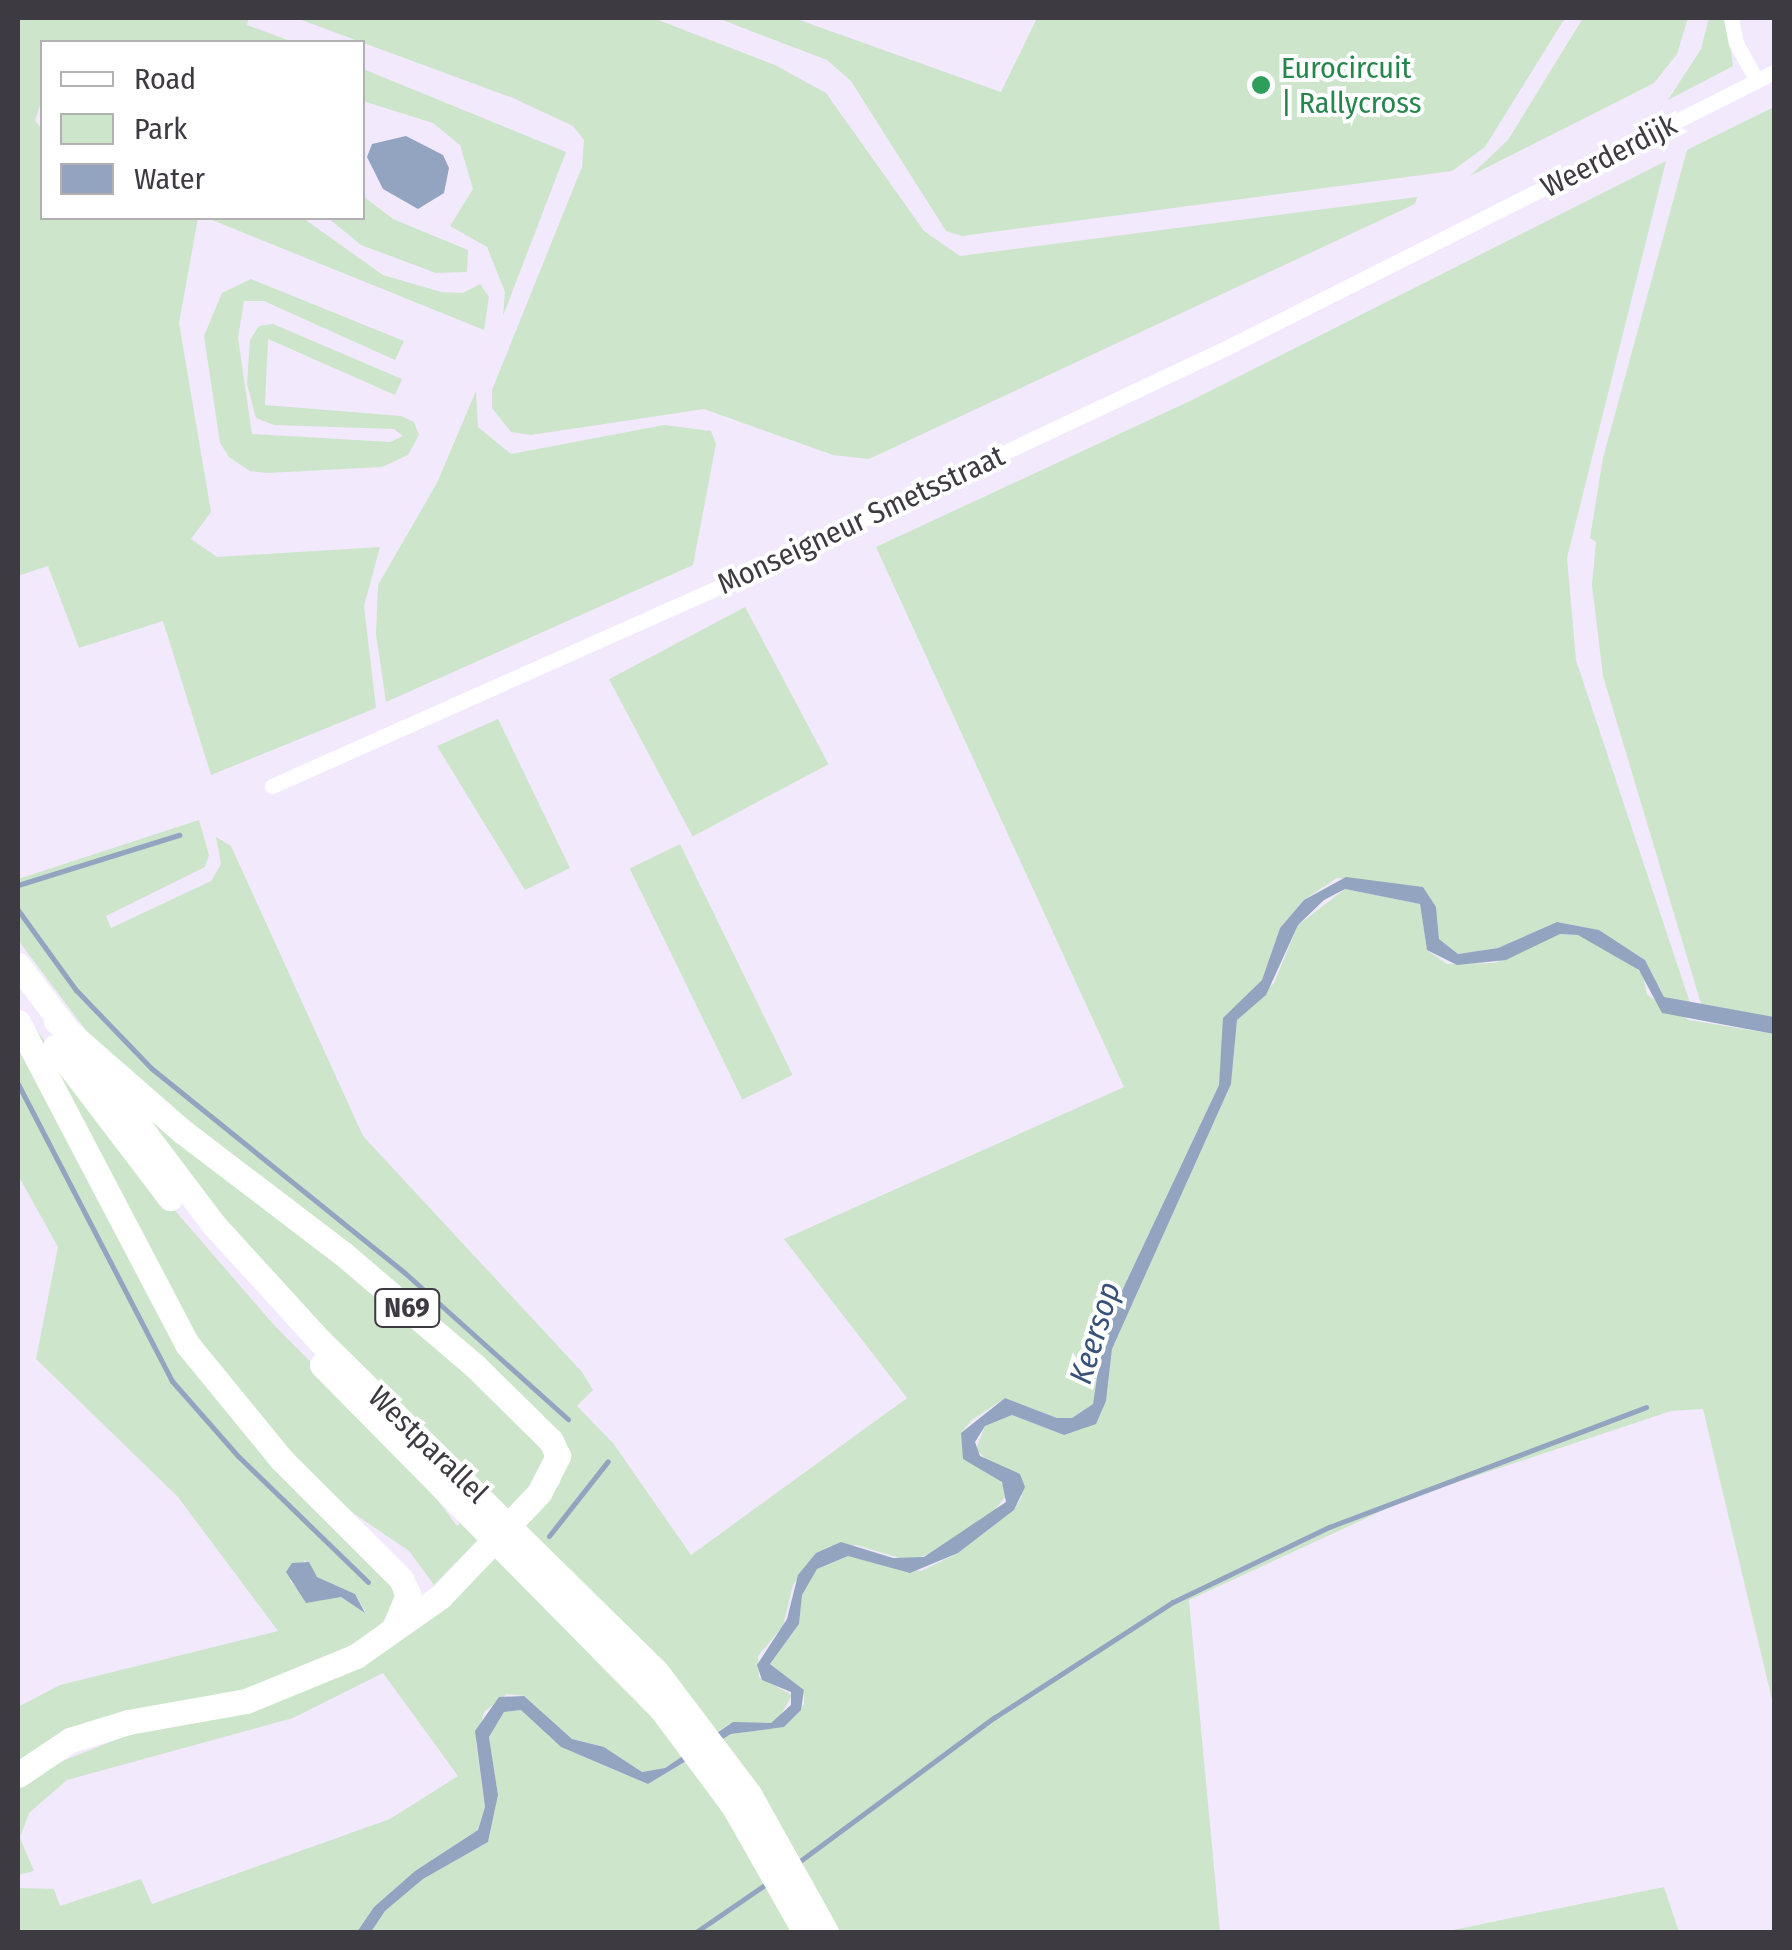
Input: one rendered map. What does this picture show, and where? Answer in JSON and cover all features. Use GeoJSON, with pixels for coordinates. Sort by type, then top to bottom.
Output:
{"type":"FeatureCollection","features":[{"type":"Feature","properties":{"kind":"main road","name":"Westparallel"},"geometry":{"type":"LineString","coordinates":[[18,964],[56,1021],[214,1225],[662,1710],[734,1808],[805,1932]]}},
{"type":"Feature","properties":{"kind":"main road","name":"Westparallel"},"geometry":{"type":"LineString","coordinates":[[18,994],[201,1235],[465,1496],[600,1610],[683,1704],[774,1833],[826,1932]]}},
{"type":"Feature","properties":{"kind":"main road","name":"N69"},"geometry":{"type":"LineString","coordinates":[[18,1774],[70,1740],[286,1689],[356,1656],[440,1597],[538,1492],[552,1472],[557,1448],[424,1322],[183,1132],[56,1021]]}},
{"type":"Feature","properties":{"kind":"main road"},"geometry":{"type":"LineString","coordinates":[[18,1022],[187,1344],[281,1459],[401,1578],[408,1594],[395,1627]]}},
{"type":"Feature","properties":{"kind":"street"},"geometry":{"type":"LineString","coordinates":[[1731,18],[1758,81]]}},
{"type":"Feature","properties":{"kind":"street","name":"Weerderdijk"},"geometry":{"type":"LineString","coordinates":[[1444,242],[1774,72]]}},
{"type":"Feature","properties":{"kind":"street","name":"Monseigneur Smetsstraat"},"geometry":{"type":"LineString","coordinates":[[272,786],[805,547],[1444,242]]}},
{"type":"Feature","properties":{"kind":"green space"},"geometry":{"type":"Polygon","coordinates":[[[18,18],[249,18],[247,25],[288,40],[40,40],[40,105],[35,121],[40,127],[40,220],[198,220],[179,323],[211,512],[191,539],[217,557],[380,547],[364,606],[376,708],[211,775],[163,621],[79,648],[48,566],[18,576],[18,18]]]}},
{"type":"Feature","properties":{"kind":"green space"},"geometry":{"type":"Polygon","coordinates":[[[296,18],[653,18],[775,65],[826,93],[924,231],[960,256],[1417,197],[1415,204],[869,459],[833,455],[704,409],[531,435],[511,432],[492,408],[492,390],[582,167],[584,140],[573,126],[513,98],[365,43],[365,40],[296,18]]]}},
{"type":"Feature","properties":{"kind":"green space","name":"Eurocircuit | Rallycross"},"geometry":{"type":"Polygon","coordinates":[[[717,18],[794,18],[1001,92],[1037,18],[1565,18],[1485,147],[1452,171],[962,236],[946,231],[851,81],[827,60],[717,18]]]}},
{"type":"Feature","properties":{"kind":"green space"},"geometry":{"type":"Polygon","coordinates":[[[1583,18],[1688,18],[1677,54],[1654,83],[1470,176],[1508,140],[1583,18]]]}},
{"type":"Feature","properties":{"kind":"green space"},"geometry":{"type":"Polygon","coordinates":[[[1709,18],[1727,18],[1733,66],[1668,100],[1701,49],[1709,18]]]}},
{"type":"Feature","properties":{"kind":"green space"},"geometry":{"type":"Polygon","coordinates":[[[365,70],[566,152],[503,316],[505,292],[487,247],[450,226],[473,189],[460,145],[433,123],[365,102],[365,70]]]}},
{"type":"Feature","properties":{"kind":"green space"},"geometry":{"type":"Polygon","coordinates":[[[1774,107],[1774,1017],[1702,1007],[1603,676],[1592,585],[1596,542],[1590,538],[1603,458],[1687,150],[1774,107]]]}},
{"type":"Feature","properties":{"kind":"green space"},"geometry":{"type":"Polygon","coordinates":[[[1666,161],[1567,558],[1576,660],[1691,1006],[1664,997],[1645,960],[1599,930],[1557,922],[1498,948],[1458,954],[1439,939],[1436,907],[1423,887],[1337,878],[1304,900],[1280,928],[1262,980],[1224,1018],[1219,1085],[1104,1329],[1093,1404],[1072,1418],[1057,1418],[1005,1398],[972,1420],[961,1433],[1009,1492],[991,1515],[945,1548],[910,1561],[856,1545],[816,1553],[793,1585],[783,1626],[758,1656],[759,1677],[792,1695],[780,1716],[771,1723],[729,1724],[665,1768],[642,1772],[604,1747],[572,1739],[524,1696],[507,1694],[484,1712],[476,1743],[485,1807],[478,1830],[415,1871],[374,1907],[357,1932],[18,1932],[18,1888],[54,1889],[60,1906],[141,1879],[152,1904],[390,1819],[458,1776],[383,1673],[293,1718],[67,1780],[29,1813],[20,1838],[34,1871],[18,1875],[18,1789],[45,1768],[130,1734],[259,1709],[355,1668],[482,1565],[559,1485],[567,1458],[88,1033],[18,940],[18,879],[199,820],[209,855],[205,867],[106,916],[111,928],[211,881],[221,864],[216,837],[231,846],[363,1136],[582,1372],[593,1390],[577,1406],[613,1443],[691,1555],[907,1398],[784,1239],[1124,1087],[876,547],[1190,401],[1666,161]]]}},
{"type":"Feature","properties":{"kind":"green space"},"geometry":{"type":"Polygon","coordinates":[[[365,198],[393,219],[468,250],[467,272],[436,273],[361,245],[330,220],[365,220],[365,198]]]}},
{"type":"Feature","properties":{"kind":"green space"},"geometry":{"type":"Polygon","coordinates":[[[212,220],[306,220],[383,275],[441,292],[463,293],[480,284],[489,297],[484,330],[212,220]]]}},
{"type":"Feature","properties":{"kind":"green space"},"geometry":{"type":"Polygon","coordinates":[[[251,279],[404,341],[395,360],[264,301],[244,301],[238,338],[252,434],[390,442],[403,436],[394,429],[274,425],[256,418],[247,384],[250,340],[259,326],[273,324],[402,379],[395,395],[268,339],[265,405],[401,416],[414,422],[419,435],[408,455],[382,467],[267,473],[250,471],[229,457],[220,443],[204,336],[222,293],[251,279]]]}},
{"type":"Feature","properties":{"kind":"green space"},"geometry":{"type":"Polygon","coordinates":[[[476,391],[478,427],[511,454],[664,425],[711,431],[716,444],[693,565],[386,702],[376,634],[378,585],[437,483],[476,391]]]}},
{"type":"Feature","properties":{"kind":"green space"},"geometry":{"type":"Polygon","coordinates":[[[745,607],[829,764],[693,836],[609,679],[745,607]]]}},
{"type":"Feature","properties":{"kind":"green space"},"geometry":{"type":"Polygon","coordinates":[[[498,719],[570,868],[525,890],[437,746],[498,719]]]}},
{"type":"Feature","properties":{"kind":"green space"},"geometry":{"type":"Polygon","coordinates":[[[680,844],[793,1075],[742,1100],[630,869],[680,844]]]}},
{"type":"Feature","properties":{"kind":"green space"},"geometry":{"type":"Polygon","coordinates":[[[1345,889],[1420,904],[1427,950],[1447,964],[1494,963],[1560,934],[1578,935],[1627,960],[1643,975],[1647,995],[1689,1020],[1774,1034],[1774,1708],[1703,1409],[1671,1411],[1410,1498],[1189,1600],[1220,1932],[371,1932],[385,1911],[423,1879],[488,1842],[498,1795],[489,1737],[504,1712],[521,1710],[561,1747],[648,1784],[731,1734],[784,1727],[804,1704],[804,1690],[770,1664],[799,1624],[801,1595],[817,1569],[848,1556],[921,1571],[958,1553],[1014,1510],[1022,1496],[976,1449],[985,1426],[1012,1415],[1064,1435],[1096,1423],[1106,1401],[1112,1349],[1231,1084],[1237,1020],[1274,983],[1298,925],[1345,889]]]}},
{"type":"Feature","properties":{"kind":"green space"},"geometry":{"type":"Polygon","coordinates":[[[22,1011],[171,1206],[274,1325],[407,1459],[457,1526],[493,1489],[473,1478],[334,1348],[112,1088],[339,1257],[532,1431],[545,1456],[527,1490],[434,1585],[409,1551],[340,1504],[285,1451],[198,1344],[22,1011]]]}},
{"type":"Feature","properties":{"kind":"green space"},"geometry":{"type":"Polygon","coordinates":[[[18,1036],[187,1359],[250,1440],[388,1573],[395,1599],[383,1622],[361,1640],[270,1684],[56,1736],[18,1761],[18,1707],[60,1685],[278,1631],[178,1497],[36,1359],[58,1247],[18,1175],[18,1036]],[[305,1560],[290,1581],[304,1596],[341,1597],[366,1613],[355,1594],[317,1577],[305,1560]]]}},
{"type":"Feature","properties":{"kind":"green space"},"geometry":{"type":"Polygon","coordinates":[[[1664,1887],[1679,1932],[1443,1932],[1664,1887]]]}},
{"type":"Feature","properties":{"kind":"water"},"geometry":{"type":"Polygon","coordinates":[[[406,136],[443,155],[449,168],[444,193],[418,209],[383,189],[367,157],[372,144],[406,136]]]}},
{"type":"Feature","properties":{"kind":"water"},"geometry":{"type":"Polygon","coordinates":[[[1346,877],[1423,887],[1436,907],[1439,939],[1458,954],[1498,948],[1557,922],[1599,930],[1645,960],[1664,997],[1774,1017],[1774,1034],[1662,1013],[1639,970],[1578,935],[1560,934],[1506,960],[1457,965],[1427,950],[1420,904],[1345,889],[1324,900],[1298,925],[1266,995],[1237,1020],[1231,1084],[1112,1349],[1106,1401],[1096,1424],[1064,1435],[1012,1415],[985,1426],[975,1442],[980,1456],[1020,1474],[1025,1487],[1014,1510],[958,1553],[910,1573],[848,1556],[817,1569],[802,1595],[799,1624],[770,1664],[804,1690],[801,1710],[784,1727],[731,1734],[648,1784],[561,1747],[521,1710],[504,1712],[489,1737],[498,1795],[488,1842],[423,1879],[385,1911],[371,1932],[357,1932],[374,1907],[415,1871],[478,1830],[485,1807],[475,1731],[499,1697],[524,1696],[572,1739],[604,1747],[642,1772],[665,1768],[733,1722],[771,1723],[791,1705],[791,1692],[762,1680],[757,1665],[787,1619],[798,1575],[816,1553],[841,1542],[893,1558],[924,1557],[1006,1502],[1002,1482],[963,1459],[961,1433],[1005,1398],[1057,1418],[1072,1418],[1093,1404],[1104,1329],[1219,1085],[1223,1018],[1262,980],[1280,928],[1304,900],[1346,877]]]}},
{"type":"Feature","properties":{"kind":"water"},"geometry":{"type":"Polygon","coordinates":[[[309,1562],[317,1577],[355,1594],[365,1613],[341,1597],[306,1603],[286,1572],[292,1563],[309,1562]]]}},
{"type":"Feature","properties":{"kind":"waterway"},"geometry":{"type":"LineString","coordinates":[[18,885],[179,835]]}},
{"type":"Feature","properties":{"kind":"waterway"},"geometry":{"type":"LineString","coordinates":[[18,910],[76,990],[151,1068],[405,1273],[568,1419]]}},
{"type":"Feature","properties":{"kind":"waterway"},"geometry":{"type":"LineString","coordinates":[[18,1084],[172,1381],[238,1456],[368,1582]]}},
{"type":"Feature","properties":{"kind":"waterway"},"geometry":{"type":"LineString","coordinates":[[796,1864],[995,1717],[1173,1602],[1329,1527],[1646,1407]]}},
{"type":"Feature","properties":{"kind":"waterway"},"geometry":{"type":"LineString","coordinates":[[549,1536],[608,1461]]}},
{"type":"Feature","properties":{"kind":"waterway"},"geometry":{"type":"LineString","coordinates":[[696,1932],[766,1884]]}},
{"type":"Feature","properties":{"kind":"place","name":"Eurocircuit | Rallycross"},"geometry":{"type":"Point","coordinates":[1261,85]}},
{"type":"Feature","properties":{"kind":"water label","name":"Keersop"},"geometry":{"type":"Point","coordinates":[1095,1333]}}]}
